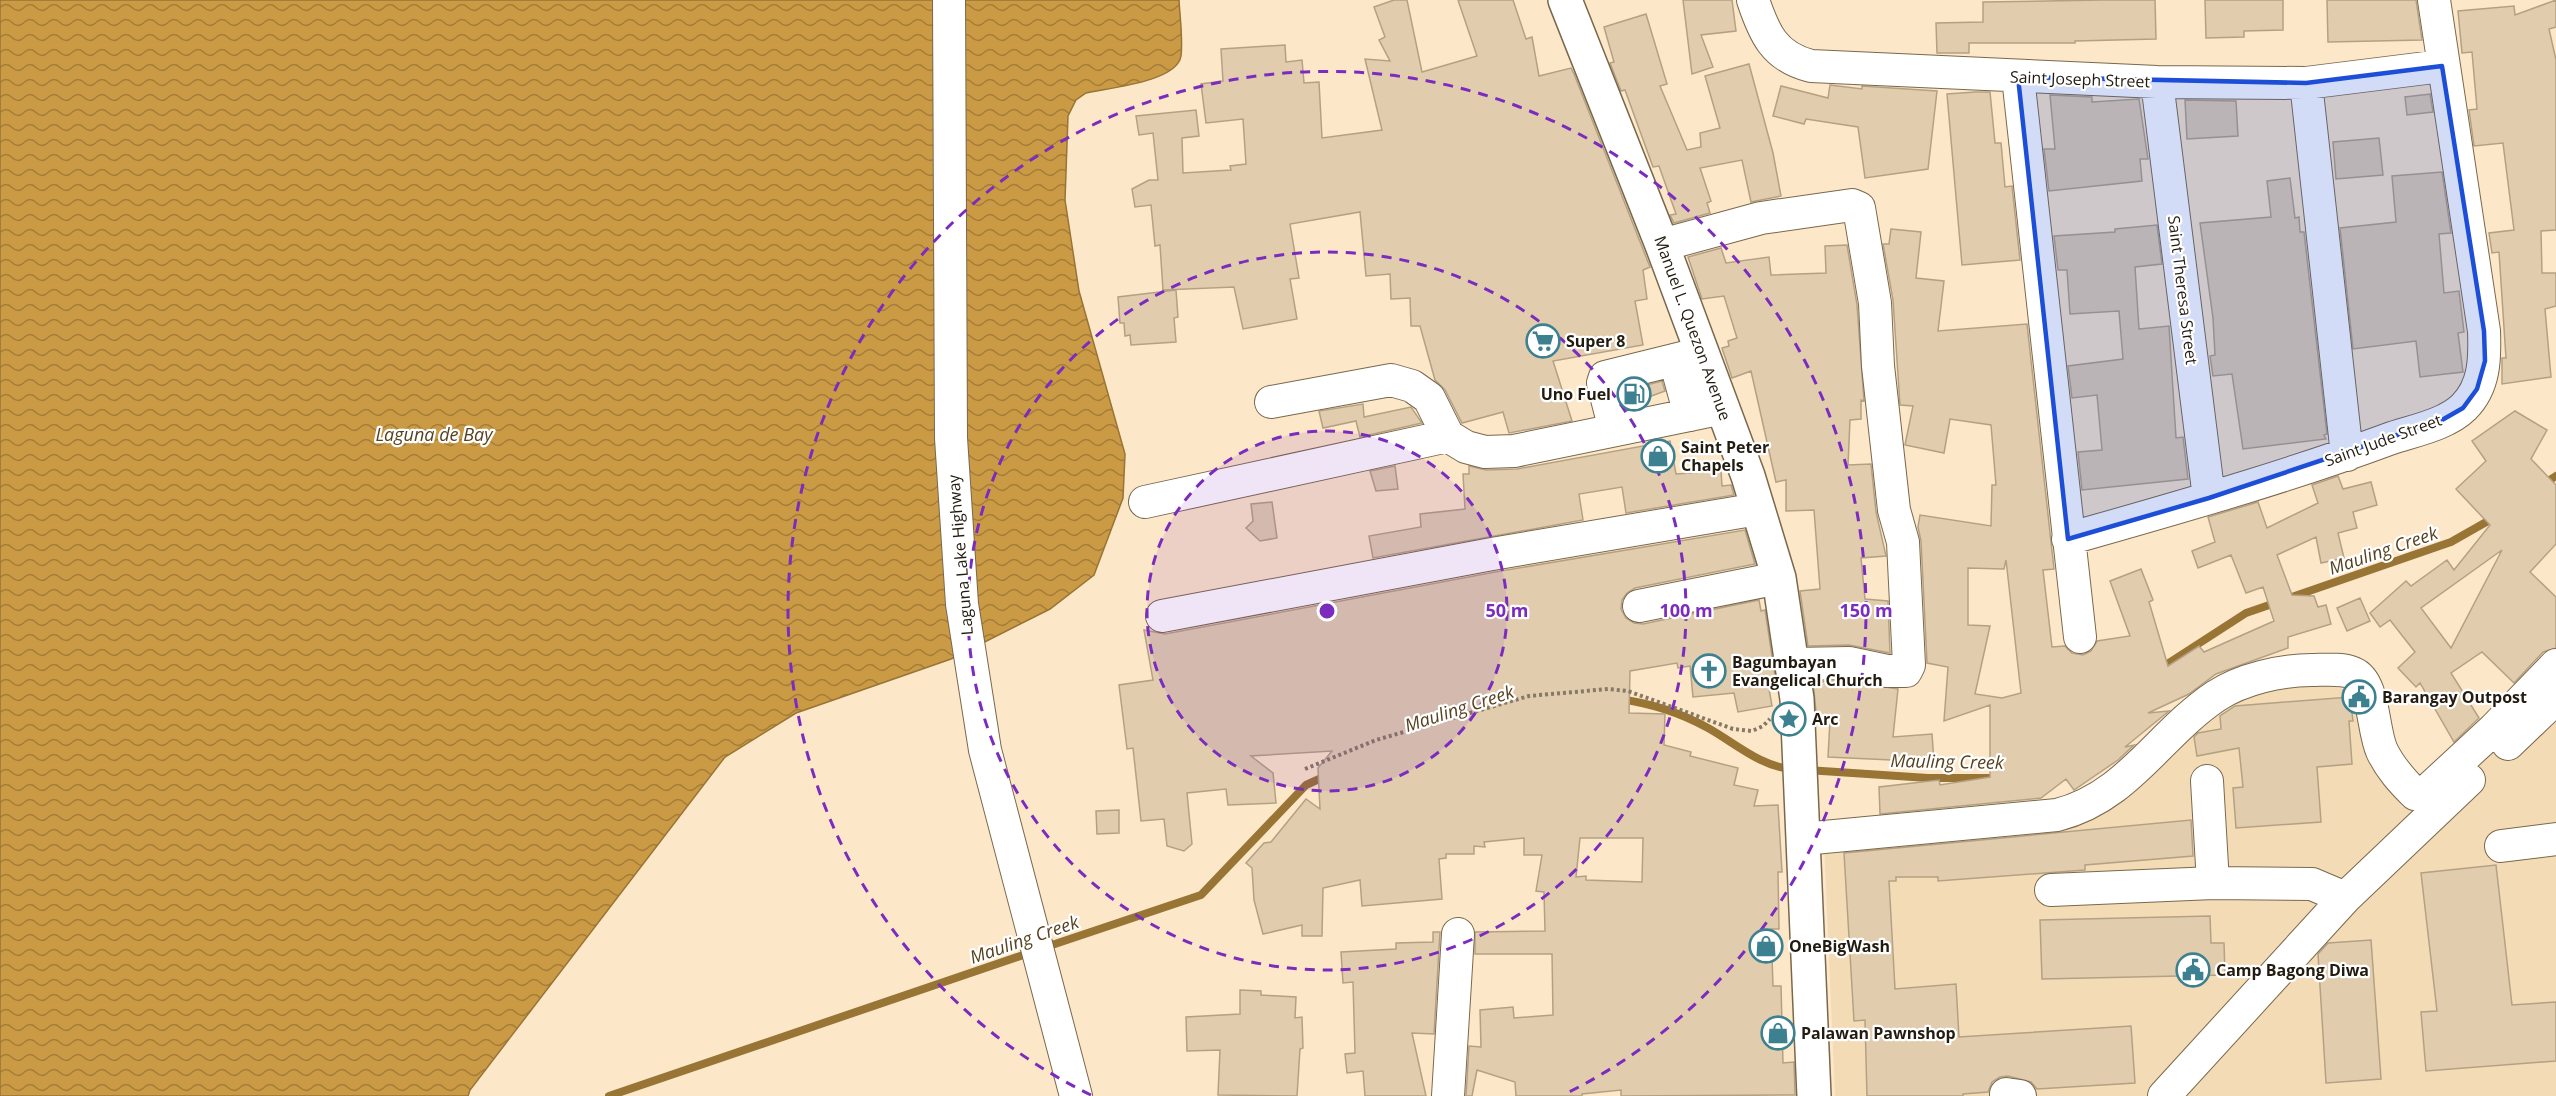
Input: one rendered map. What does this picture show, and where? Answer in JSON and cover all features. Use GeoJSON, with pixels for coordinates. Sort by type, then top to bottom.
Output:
{"type":"FeatureCollection","features":[{"type":"Feature","properties":{"kind":"main road","name":"Manuel L. Quezon Avenue"},"geometry":{"type":"LineString","coordinates":[[1565,0],[1662,245],[1689,357],[1723,408],[1779,578],[1797,705],[1814,1096]]}},
{"type":"Feature","properties":{"kind":"street","name":"Laguna Lake Highway"},"geometry":{"type":"LineString","coordinates":[[949,0],[951,438],[962,603],[985,750],[1076,1096]]}},
{"type":"Feature","properties":{"kind":"street","name":"Saint Joseph Street"},"geometry":{"type":"LineString","coordinates":[[1753,0],[1764,33],[1773,45],[1797,62],[1811,66],[2157,82],[2306,83],[2442,66]]}},
{"type":"Feature","properties":{"kind":"street","name":"Saint Jude Street"},"geometry":{"type":"LineString","coordinates":[[2068,539],[2347,455],[2442,420],[2463,408],[2477,389],[2485,361],[2484,331],[2442,66],[2434,0]]}},
{"type":"Feature","properties":{"kind":"street"},"geometry":{"type":"LineString","coordinates":[[2018,77],[2080,637]]}},
{"type":"Feature","properties":{"kind":"street","name":"Saint Theresa Street"},"geometry":{"type":"LineString","coordinates":[[2157,82],[2209,498]]}},
{"type":"Feature","properties":{"kind":"street"},"geometry":{"type":"LineString","coordinates":[[2306,83],[2347,455]]}},
{"type":"Feature","properties":{"kind":"street"},"geometry":{"type":"LineString","coordinates":[[1662,245],[1761,218],[1852,204],[1859,208],[1875,303],[1878,366],[1894,510],[1903,542],[1909,665],[1906,671],[1894,672],[1849,663],[1793,664]]}},
{"type":"Feature","properties":{"kind":"street"},"geometry":{"type":"LineString","coordinates":[[1615,430],[1603,383],[1605,377],[1689,357],[1690,415]]}},
{"type":"Feature","properties":{"kind":"street"},"geometry":{"type":"LineString","coordinates":[[1271,402],[1391,380],[1412,386],[1429,398],[1448,436],[1466,447],[1485,452],[1514,451],[1723,408]]}},
{"type":"Feature","properties":{"kind":"street"},"geometry":{"type":"LineString","coordinates":[[1145,502],[1448,436]]}},
{"type":"Feature","properties":{"kind":"street"},"geometry":{"type":"LineString","coordinates":[[1162,616],[1492,554],[1758,510]]}},
{"type":"Feature","properties":{"kind":"street"},"geometry":{"type":"LineString","coordinates":[[1639,606],[1779,578]]}},
{"type":"Feature","properties":{"kind":"street"},"geometry":{"type":"LineString","coordinates":[[1803,832],[2057,815],[2080,809],[2111,791],[2193,714],[2218,695],[2287,670],[2352,672],[2366,684],[2375,735],[2383,753],[2396,775],[2415,794],[2428,790],[2556,665]]}},
{"type":"Feature","properties":{"kind":"street"},"geometry":{"type":"LineString","coordinates":[[2163,1096],[2345,898],[2556,698]]}},
{"type":"Feature","properties":{"kind":"street"},"geometry":{"type":"LineString","coordinates":[[2207,781],[2213,883]]}},
{"type":"Feature","properties":{"kind":"street"},"geometry":{"type":"LineString","coordinates":[[2501,846],[2556,839]]}},
{"type":"Feature","properties":{"kind":"street"},"geometry":{"type":"LineString","coordinates":[[2051,890],[2213,883],[2312,884],[2345,898]]}},
{"type":"Feature","properties":{"kind":"street"},"geometry":{"type":"LineString","coordinates":[[1448,1096],[1458,934]]}},
{"type":"Feature","properties":{"kind":"path"},"geometry":{"type":"LineString","coordinates":[[1305,769],[1376,740],[1528,696],[1608,689],[1628,691],[1702,720],[1733,729],[1752,731],[1763,726],[1779,710],[1797,705]]}},
{"type":"Feature","properties":{"kind":"highlighted area"},"geometry":{"type":"Polygon","coordinates":[[[2442,66],[2484,331],[2485,361],[2477,389],[2463,408],[2442,420],[2209,498],[2068,539],[2018,77],[2306,83],[2442,66]]]}},
{"type":"Feature","properties":{"kind":"shaded area","name":"Camp Bagong Diwa"},"geometry":{"type":"Polygon","coordinates":[[[2556,677],[2556,1096],[1835,1096],[1824,844],[2075,819],[2225,702],[2260,691],[2308,684],[2352,690],[2380,777],[2402,807],[2429,809],[2556,677]]]}},
{"type":"Feature","properties":{"kind":"water","name":"Laguna de Bay"},"geometry":{"type":"Polygon","coordinates":[[[0,0],[1179,0],[1182,49],[1177,65],[1155,78],[1086,93],[1076,100],[1068,116],[1065,200],[1079,291],[1125,454],[1123,498],[1094,575],[1050,609],[951,659],[796,713],[725,757],[470,1090],[468,1096],[0,1096],[0,0]]]}},
{"type":"Feature","properties":{"kind":"building"},"geometry":{"type":"Polygon","coordinates":[[[1394,0],[1407,0],[1422,72],[1477,56],[1458,0],[1513,0],[1526,39],[1532,37],[1539,76],[1571,68],[1574,74],[1650,267],[1643,270],[1647,299],[1635,301],[1643,345],[1553,361],[1572,421],[1509,433],[1503,412],[1462,423],[1445,390],[1435,380],[1420,326],[1411,326],[1410,298],[1391,299],[1390,274],[1366,276],[1360,212],[1290,224],[1299,278],[1290,279],[1297,319],[1243,329],[1234,287],[1163,290],[1160,245],[1155,246],[1151,205],[1135,207],[1132,189],[1149,180],[1158,180],[1153,133],[1139,135],[1136,116],[1196,110],[1199,136],[1182,138],[1183,173],[1231,170],[1230,166],[1246,164],[1243,119],[1206,123],[1201,84],[1223,81],[1221,49],[1285,45],[1286,62],[1302,60],[1304,83],[1319,82],[1322,138],[1382,130],[1365,59],[1390,61],[1379,40],[1385,37],[1374,7],[1394,0]]]}},
{"type":"Feature","properties":{"kind":"building"},"geometry":{"type":"Polygon","coordinates":[[[1683,0],[1732,0],[1736,31],[1701,35],[1713,67],[1692,74],[1683,0]]]}},
{"type":"Feature","properties":{"kind":"building"},"geometry":{"type":"Polygon","coordinates":[[[2155,0],[2156,39],[2075,41],[2075,43],[1969,43],[1969,53],[1937,53],[1936,23],[1983,22],[1983,2],[2155,0]]]}},
{"type":"Feature","properties":{"kind":"building"},"geometry":{"type":"Polygon","coordinates":[[[2205,0],[2283,0],[2283,30],[2244,31],[2244,37],[2206,38],[2205,0]]]}},
{"type":"Feature","properties":{"kind":"building"},"geometry":{"type":"Polygon","coordinates":[[[2327,0],[2416,0],[2422,40],[2328,42],[2327,0]]]}},
{"type":"Feature","properties":{"kind":"building"},"geometry":{"type":"Polygon","coordinates":[[[2556,0],[2556,27],[2549,29],[2556,60],[2556,230],[2541,231],[2542,273],[2556,273],[2556,306],[2545,309],[2551,377],[2502,384],[2502,358],[2506,358],[2499,252],[2492,253],[2489,233],[2514,230],[2503,143],[2474,146],[2469,110],[2477,109],[2472,52],[2462,53],[2458,11],[2514,6],[2515,15],[2556,0]]]}},
{"type":"Feature","properties":{"kind":"building"},"geometry":{"type":"Polygon","coordinates":[[[1646,14],[1667,84],[1660,86],[1687,150],[1701,147],[1700,133],[1720,128],[1705,76],[1749,64],[1773,153],[1781,196],[1751,202],[1742,160],[1700,168],[1711,201],[1707,203],[1710,213],[1674,223],[1670,215],[1676,214],[1659,166],[1653,167],[1625,90],[1621,91],[1610,63],[1614,62],[1604,27],[1646,14]]]}},
{"type":"Feature","properties":{"kind":"building"},"geometry":{"type":"Polygon","coordinates":[[[1830,85],[1862,89],[1862,86],[1937,91],[1928,169],[1865,178],[1858,127],[1806,119],[1804,124],[1773,116],[1781,86],[1828,98],[1830,85]]]}},
{"type":"Feature","properties":{"kind":"building"},"geometry":{"type":"Polygon","coordinates":[[[1990,92],[1995,143],[2001,143],[2005,187],[2012,186],[2020,260],[1962,265],[1947,94],[1990,92]]]}},
{"type":"Feature","properties":{"kind":"building"},"geometry":{"type":"Polygon","coordinates":[[[2430,94],[2433,112],[2407,115],[2405,97],[2430,94]]]}},
{"type":"Feature","properties":{"kind":"building"},"geometry":{"type":"Polygon","coordinates":[[[2050,95],[2092,97],[2092,102],[2139,99],[2148,159],[2140,159],[2142,181],[2049,191],[2044,149],[2055,149],[2050,95]]]}},
{"type":"Feature","properties":{"kind":"building"},"geometry":{"type":"Polygon","coordinates":[[[2185,100],[2236,101],[2238,136],[2187,139],[2185,100]]]}},
{"type":"Feature","properties":{"kind":"building"},"geometry":{"type":"Polygon","coordinates":[[[2379,138],[2383,175],[2336,179],[2333,142],[2379,138]]]}},
{"type":"Feature","properties":{"kind":"building"},"geometry":{"type":"Polygon","coordinates":[[[2442,172],[2451,233],[2439,234],[2444,293],[2459,291],[2464,332],[2458,333],[2463,372],[2420,377],[2416,341],[2353,349],[2340,228],[2396,222],[2392,176],[2442,172]]]}},
{"type":"Feature","properties":{"kind":"building"},"geometry":{"type":"Polygon","coordinates":[[[2290,178],[2295,218],[2299,217],[2300,232],[2304,232],[2327,434],[2324,435],[2326,439],[2243,449],[2232,374],[2213,376],[2210,356],[2215,355],[2213,318],[2200,223],[2271,217],[2267,181],[2290,178]]]}},
{"type":"Feature","properties":{"kind":"building"},"geometry":{"type":"Polygon","coordinates":[[[2157,225],[2162,264],[2135,267],[2139,329],[2169,326],[2176,438],[2183,437],[2188,479],[2082,490],[2078,452],[2102,450],[2097,395],[2072,398],[2068,366],[2123,359],[2119,311],[2070,314],[2067,270],[2058,270],[2054,236],[2115,232],[2115,229],[2157,225]]]}},
{"type":"Feature","properties":{"kind":"building"},"geometry":{"type":"Polygon","coordinates":[[[1891,229],[1921,232],[1916,278],[1944,281],[1938,331],[2027,324],[2054,569],[2043,570],[2052,647],[2065,646],[2072,653],[2083,655],[2091,651],[2097,641],[2130,636],[2110,581],[2141,569],[2153,600],[2149,602],[2168,666],[2199,646],[2204,652],[2274,621],[2263,587],[2246,593],[2231,555],[2198,568],[2192,551],[2215,542],[2208,517],[2258,502],[2267,528],[2318,503],[2312,485],[2338,476],[2343,489],[2371,482],[2377,505],[2353,512],[2357,528],[2338,533],[2344,558],[2321,563],[2316,537],[2277,555],[2292,595],[2314,596],[2318,607],[2326,605],[2331,624],[2288,637],[2288,648],[2216,674],[2189,694],[2148,713],[2169,711],[2125,747],[2134,745],[2118,760],[2074,790],[2066,779],[2041,798],[1880,814],[1879,787],[1939,780],[1940,785],[1990,777],[1990,705],[1944,721],[1948,667],[1927,663],[1921,541],[1918,527],[1920,515],[1991,526],[1992,485],[1996,485],[1991,425],[1950,419],[1944,453],[1905,445],[1913,406],[1900,405],[1893,300],[1883,244],[1889,244],[1891,229]],[[2006,560],[2004,569],[1968,568],[1968,625],[1990,626],[1975,694],[2002,698],[2021,693],[2006,560]]]}},
{"type":"Feature","properties":{"kind":"building"},"geometry":{"type":"Polygon","coordinates":[[[1847,245],[1857,305],[1864,401],[1861,400],[1861,419],[1850,420],[1848,465],[1871,464],[1876,512],[1886,556],[1861,558],[1865,599],[1888,601],[1890,653],[1849,645],[1808,646],[1800,591],[1820,589],[1814,510],[1786,511],[1786,480],[1776,482],[1751,371],[1732,378],[1722,348],[1729,346],[1728,341],[1737,338],[1724,296],[1702,299],[1688,257],[1721,248],[1726,263],[1769,257],[1771,275],[1826,273],[1825,246],[1847,245]]]}},
{"type":"Feature","properties":{"kind":"building"},"geometry":{"type":"Polygon","coordinates":[[[1176,290],[1178,317],[1174,318],[1176,342],[1131,345],[1130,335],[1125,336],[1124,323],[1120,323],[1118,297],[1176,290]]]}},
{"type":"Feature","properties":{"kind":"building"},"geometry":{"type":"Polygon","coordinates":[[[1662,381],[1665,391],[1627,405],[1624,391],[1662,381]]]}},
{"type":"Feature","properties":{"kind":"building"},"geometry":{"type":"Polygon","coordinates":[[[1363,404],[1364,417],[1411,407],[1422,423],[1360,437],[1356,421],[1323,428],[1319,411],[1363,404]]]}},
{"type":"Feature","properties":{"kind":"building"},"geometry":{"type":"Polygon","coordinates":[[[2515,411],[2547,430],[2531,459],[2556,485],[2556,544],[2530,572],[2556,597],[2556,648],[2543,652],[2514,683],[2482,652],[2451,673],[2479,718],[2454,742],[2420,683],[2416,687],[2398,668],[2415,652],[2390,620],[2380,627],[2370,613],[2406,581],[2411,586],[2447,560],[2454,570],[2490,525],[2456,489],[2486,461],[2472,441],[2515,411]],[[2502,550],[2421,608],[2451,648],[2502,550]]]}},
{"type":"Feature","properties":{"kind":"building"},"geometry":{"type":"Polygon","coordinates":[[[1670,441],[1676,474],[1721,471],[1722,486],[1731,485],[1734,495],[1626,513],[1622,487],[1579,494],[1583,520],[1373,558],[1369,536],[1421,527],[1420,514],[1465,509],[1463,474],[1469,474],[1469,466],[1486,470],[1517,469],[1670,441]]]}},
{"type":"Feature","properties":{"kind":"building"},"geometry":{"type":"Polygon","coordinates":[[[1395,466],[1398,489],[1376,491],[1370,471],[1395,466]]]}},
{"type":"Feature","properties":{"kind":"building"},"geometry":{"type":"Polygon","coordinates":[[[1272,502],[1277,538],[1260,541],[1246,528],[1253,521],[1251,504],[1272,502]]]}},
{"type":"Feature","properties":{"kind":"building"},"geometry":{"type":"Polygon","coordinates":[[[1745,530],[1755,564],[1635,588],[1622,600],[1621,609],[1626,618],[1634,623],[1643,624],[1759,600],[1761,611],[1765,610],[1776,683],[1768,683],[1772,706],[1738,712],[1734,693],[1693,697],[1690,666],[1678,668],[1677,663],[1630,671],[1629,713],[1665,714],[1664,745],[1691,752],[1690,756],[1738,768],[1734,785],[1758,790],[1754,806],[1778,805],[1782,872],[1778,872],[1779,929],[1771,929],[1773,986],[1781,986],[1783,1063],[1794,1062],[1795,1095],[1621,1096],[1621,1090],[1582,1094],[1582,1096],[1516,1096],[1515,1082],[1477,1070],[1472,1096],[1466,1096],[1469,1046],[1481,1047],[1480,1010],[1513,1007],[1514,1018],[1553,1015],[1552,954],[1475,954],[1475,932],[1545,931],[1544,892],[1536,891],[1542,855],[1524,855],[1524,838],[1484,842],[1485,847],[1474,846],[1474,854],[1446,854],[1446,858],[1439,859],[1442,899],[1362,906],[1360,880],[1323,888],[1322,936],[1302,936],[1302,925],[1263,934],[1254,900],[1252,868],[1246,863],[1264,843],[1271,842],[1306,799],[1320,809],[1318,768],[1332,751],[1251,756],[1273,773],[1276,803],[1228,805],[1226,789],[1187,793],[1192,844],[1184,851],[1167,846],[1164,819],[1141,821],[1133,748],[1127,749],[1119,685],[1153,680],[1144,630],[1165,634],[1495,572],[1745,530]],[[1580,838],[1576,877],[1586,876],[1586,880],[1642,882],[1643,838],[1580,838]]]}},
{"type":"Feature","properties":{"kind":"building"},"geometry":{"type":"Polygon","coordinates":[[[2360,598],[2370,621],[2347,631],[2337,608],[2360,598]]]}},
{"type":"Feature","properties":{"kind":"building"},"geometry":{"type":"Polygon","coordinates":[[[1847,681],[1898,689],[1893,737],[1932,734],[1934,762],[1828,757],[1830,720],[1817,721],[1813,682],[1847,681]]]}},
{"type":"Feature","properties":{"kind":"building"},"geometry":{"type":"Polygon","coordinates":[[[2350,697],[2353,721],[2349,721],[2352,764],[2317,767],[2321,822],[2236,828],[2233,788],[2243,787],[2239,748],[2197,756],[2194,737],[2198,733],[2221,729],[2220,716],[2235,706],[2350,697]]]}},
{"type":"Feature","properties":{"kind":"building"},"geometry":{"type":"Polygon","coordinates":[[[1119,810],[1119,833],[1097,834],[1096,811],[1119,810]]]}},
{"type":"Feature","properties":{"kind":"building"},"geometry":{"type":"Polygon","coordinates":[[[2191,820],[2193,856],[2085,865],[2085,870],[1938,881],[1938,877],[1896,877],[1896,881],[1889,881],[1895,989],[1956,984],[1959,1037],[2131,1026],[2135,1083],[2037,1089],[2031,1082],[2008,1076],[2000,1077],[1992,1082],[1988,1092],[1963,1094],[1963,1096],[1867,1096],[1865,1020],[1854,1021],[1844,853],[2191,820]]]}},
{"type":"Feature","properties":{"kind":"building"},"geometry":{"type":"Polygon","coordinates":[[[2496,865],[2512,1005],[2556,1002],[2556,1061],[2426,1071],[2421,1012],[2437,1011],[2421,873],[2496,865]]]}},
{"type":"Feature","properties":{"kind":"building"},"geometry":{"type":"Polygon","coordinates":[[[2210,916],[2211,943],[2224,943],[2225,975],[2042,979],[2040,920],[2210,916]]]}},
{"type":"Feature","properties":{"kind":"building"},"geometry":{"type":"Polygon","coordinates":[[[1433,932],[1440,932],[1434,1034],[1412,1033],[1426,1096],[1365,1096],[1363,1071],[1347,1073],[1345,1054],[1355,1053],[1353,982],[1343,983],[1341,952],[1396,949],[1396,943],[1433,942],[1433,932]]]}},
{"type":"Feature","properties":{"kind":"building"},"geometry":{"type":"Polygon","coordinates":[[[2371,940],[2381,1079],[2326,1083],[2318,954],[2328,943],[2371,940]]]}},
{"type":"Feature","properties":{"kind":"building"},"geometry":{"type":"Polygon","coordinates":[[[1240,990],[1261,991],[1261,995],[1296,997],[1295,1018],[1302,1017],[1303,1048],[1300,1049],[1297,1096],[1218,1095],[1220,1050],[1187,1051],[1186,1017],[1240,1014],[1240,990]]]}},
{"type":"Feature","properties":{"kind":"waterway","name":"Mauling Creek"},"geometry":{"type":"LineString","coordinates":[[2542,485],[2556,476]]}},
{"type":"Feature","properties":{"kind":"waterway","name":"Mauling Creek"},"geometry":{"type":"LineString","coordinates":[[2289,598],[2451,542],[2495,517]]}},
{"type":"Feature","properties":{"kind":"waterway","name":"Mauling Creek"},"geometry":{"type":"LineString","coordinates":[[2161,668],[2246,613],[2278,602]]}},
{"type":"Feature","properties":{"kind":"waterway","name":"Mauling Creek"},"geometry":{"type":"LineString","coordinates":[[1619,699],[1676,713],[1708,728],[1759,759],[1792,769]]}},
{"type":"Feature","properties":{"kind":"waterway","name":"Mauling Creek"},"geometry":{"type":"LineString","coordinates":[[1807,770],[1928,778],[1995,778]]}},
{"type":"Feature","properties":{"kind":"waterway","name":"Mauling Creek"},"geometry":{"type":"LineString","coordinates":[[1043,948],[1201,895],[1306,785],[1328,775]]}},
{"type":"Feature","properties":{"kind":"waterway","name":"Mauling Creek"},"geometry":{"type":"LineString","coordinates":[[609,1096],[1032,952]]}},
{"type":"Feature","properties":{"kind":"place","name":"Super 8"},"geometry":{"type":"Point","coordinates":[1543,341]}},
{"type":"Feature","properties":{"kind":"place","name":"Uno Fuel"},"geometry":{"type":"Point","coordinates":[1634,394]}},
{"type":"Feature","properties":{"kind":"place","name":"Saint Peter Chapels"},"geometry":{"type":"Point","coordinates":[1658,456]}},
{"type":"Feature","properties":{"kind":"place","name":"Bagumbayan Evangelical Church"},"geometry":{"type":"Point","coordinates":[1709,671]}},
{"type":"Feature","properties":{"kind":"place","name":"Barangay Outpost"},"geometry":{"type":"Point","coordinates":[2359,697]}},
{"type":"Feature","properties":{"kind":"place","name":"Arc"},"geometry":{"type":"Point","coordinates":[1789,719]}},
{"type":"Feature","properties":{"kind":"place","name":"OneBigWash"},"geometry":{"type":"Point","coordinates":[1766,946]}},
{"type":"Feature","properties":{"kind":"place","name":"Camp Bagong Diwa"},"geometry":{"type":"Point","coordinates":[2193,970]}},
{"type":"Feature","properties":{"kind":"place","name":"Palawan Pawnshop"},"geometry":{"type":"Point","coordinates":[1778,1033]}}]}
